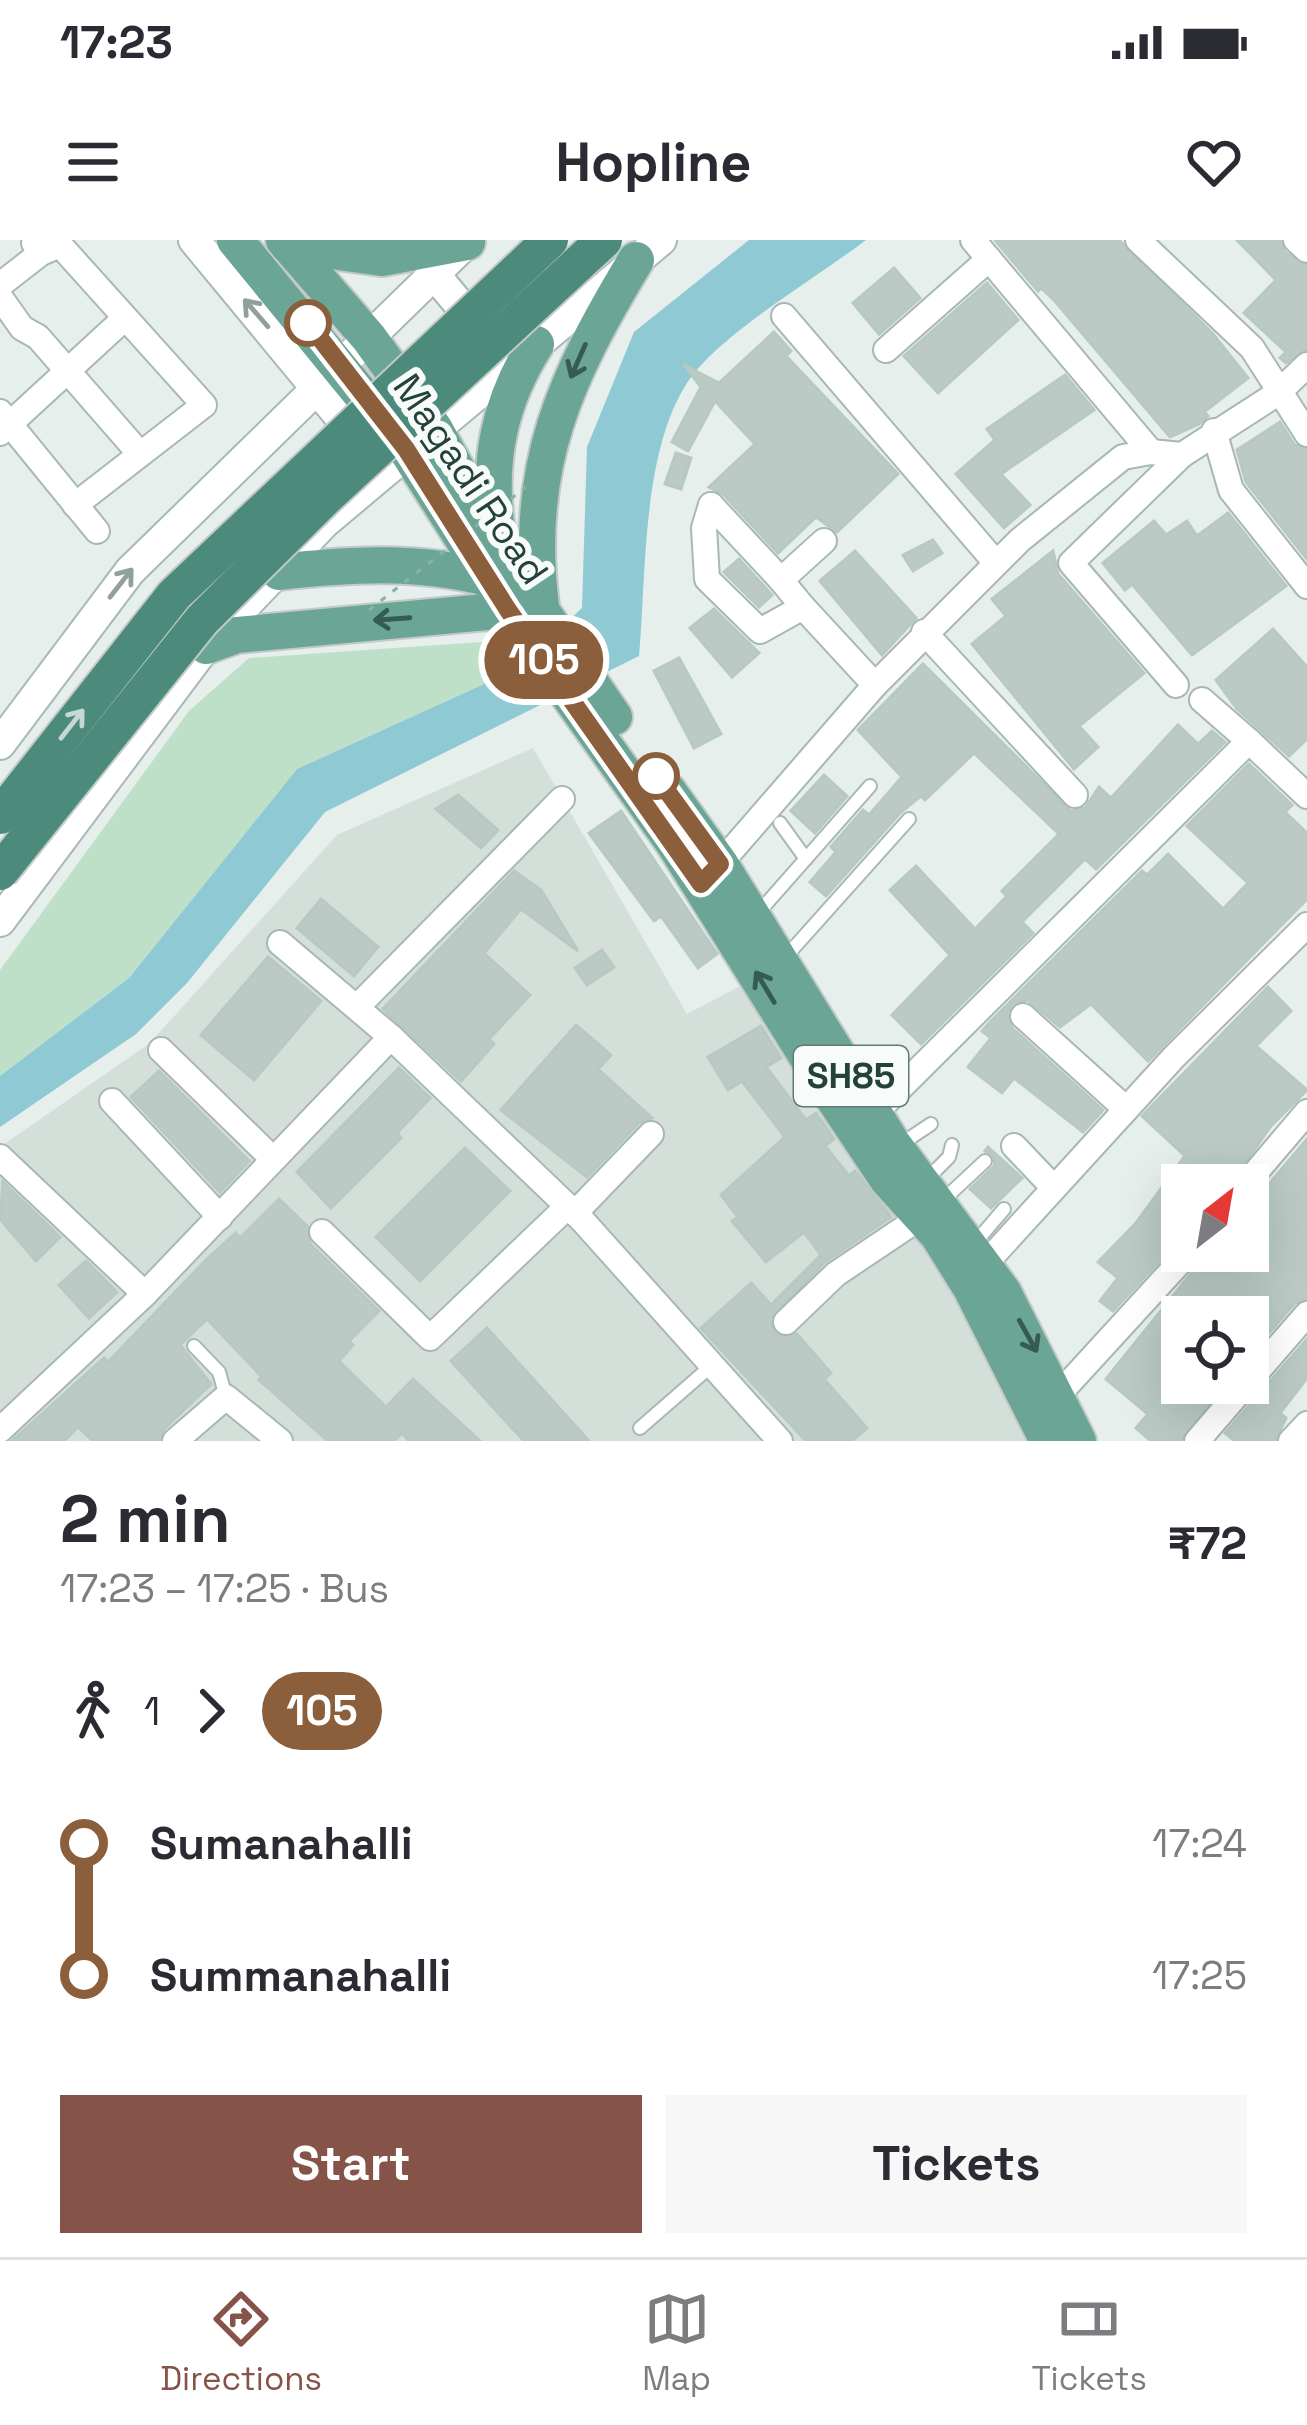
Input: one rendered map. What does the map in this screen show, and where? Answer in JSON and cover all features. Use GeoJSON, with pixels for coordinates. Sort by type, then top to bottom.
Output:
{"type":"FeatureCollection","features":[{"type":"Feature","properties":{"kind":"highway"},"geometry":{"type":"LineString","coordinates":[[0,816],[175,595],[550,240]]}},
{"type":"Feature","properties":{"kind":"highway"},"geometry":{"type":"LineString","coordinates":[[0,872],[202,620],[325,498],[604,240]]}},
{"type":"Feature","properties":{"kind":"main road","name":"Magadi Road"},"geometry":{"type":"LineString","coordinates":[[236,240],[331,376],[408,449],[711,874],[826,1087],[888,1180],[928,1201],[978,1255],[1059,1394],[1078,1441]]}},
{"type":"Feature","properties":{"kind":"main road"},"geometry":{"type":"LineString","coordinates":[[286,243],[382,257],[468,241]]}},
{"type":"Feature","properties":{"kind":"main road","name":"Magadi Road"},"geometry":{"type":"LineString","coordinates":[[286,243],[369,338],[408,449]]}},
{"type":"Feature","properties":{"kind":"main road"},"geometry":{"type":"LineString","coordinates":[[206,646],[257,632],[532,619],[538,502],[551,430],[579,356],[649,250]]}},
{"type":"Feature","properties":{"kind":"main road"},"geometry":{"type":"LineString","coordinates":[[279,572],[394,565],[496,569],[494,452],[523,355]]}},
{"type":"Feature","properties":{"kind":"main road","name":"Magadi Road"},"geometry":{"type":"LineString","coordinates":[[711,874],[754,918],[928,1201],[1048,1441]]}},
{"type":"Feature","properties":{"kind":"street","name":"Magadi Road"},"geometry":{"type":"LineString","coordinates":[[194,240],[331,376]]}},
{"type":"Feature","properties":{"kind":"street"},"geometry":{"type":"LineString","coordinates":[[1138,240],[1252,348],[1270,369],[1278,393],[1307,434]]}},
{"type":"Feature","properties":{"kind":"street"},"geometry":{"type":"LineString","coordinates":[[1296,240],[1307,250]]}},
{"type":"Feature","properties":{"kind":"street"},"geometry":{"type":"LineString","coordinates":[[3,733],[130,571],[468,241]]}},
{"type":"Feature","properties":{"kind":"street"},"geometry":{"type":"LineString","coordinates":[[0,285],[49,245],[204,405],[75,505]]}},
{"type":"Feature","properties":{"kind":"street"},"geometry":{"type":"LineString","coordinates":[[886,350],[981,249],[1151,452]]}},
{"type":"Feature","properties":{"kind":"street"},"geometry":{"type":"LineString","coordinates":[[0,921],[206,646],[325,523],[649,250]]}},
{"type":"Feature","properties":{"kind":"street"},"geometry":{"type":"LineString","coordinates":[[434,274],[523,355]]}},
{"type":"Feature","properties":{"kind":"street"},"geometry":{"type":"LineString","coordinates":[[0,297],[22,328],[38,337],[140,454]]}},
{"type":"Feature","properties":{"kind":"street"},"geometry":{"type":"LineString","coordinates":[[784,316],[996,563]]}},
{"type":"Feature","properties":{"kind":"street"},"geometry":{"type":"LineString","coordinates":[[97,530],[2,423],[70,372],[124,319]]}},
{"type":"Feature","properties":{"kind":"street"},"geometry":{"type":"LineString","coordinates":[[1176,685],[1070,563],[1182,455],[1278,393],[1307,365]]}},
{"type":"Feature","properties":{"kind":"street"},"geometry":{"type":"LineString","coordinates":[[1214,431],[1231,490],[1307,586]]}},
{"type":"Feature","properties":{"kind":"street"},"geometry":{"type":"LineString","coordinates":[[254,448],[325,523]]}},
{"type":"Feature","properties":{"kind":"street"},"geometry":{"type":"LineString","coordinates":[[711,874],[875,685],[996,563],[1123,457],[1151,452],[1182,455]]}},
{"type":"Feature","properties":{"kind":"street"},"geometry":{"type":"LineString","coordinates":[[803,607],[760,631],[707,579],[704,528],[711,505],[875,685]]}},
{"type":"Feature","properties":{"kind":"street"},"geometry":{"type":"LineString","coordinates":[[781,580],[824,541]]}},
{"type":"Feature","properties":{"kind":"street"},"geometry":{"type":"LineString","coordinates":[[924,632],[1075,795]]}},
{"type":"Feature","properties":{"kind":"street"},"geometry":{"type":"LineString","coordinates":[[1202,700],[1307,796]]}},
{"type":"Feature","properties":{"kind":"street"},"geometry":{"type":"LineString","coordinates":[[874,1114],[1249,741]]}},
{"type":"Feature","properties":{"kind":"street"},"geometry":{"type":"LineString","coordinates":[[357,1007],[562,799]]}},
{"type":"Feature","properties":{"kind":"street"},"geometry":{"type":"LineString","coordinates":[[978,1255],[1054,1188],[1307,925]]}},
{"type":"Feature","properties":{"kind":"street"},"geometry":{"type":"LineString","coordinates":[[280,943],[391,1036],[571,1209],[780,1441]]}},
{"type":"Feature","properties":{"kind":"street"},"geometry":{"type":"LineString","coordinates":[[1023,1016],[1126,1109]]}},
{"type":"Feature","properties":{"kind":"street"},"geometry":{"type":"LineString","coordinates":[[0,1430],[145,1294],[391,1036]]}},
{"type":"Feature","properties":{"kind":"street"},"geometry":{"type":"LineString","coordinates":[[161,1050],[273,1160]]}},
{"type":"Feature","properties":{"kind":"street"},"geometry":{"type":"LineString","coordinates":[[112,1101],[220,1217]]}},
{"type":"Feature","properties":{"kind":"street"},"geometry":{"type":"LineString","coordinates":[[1263,1164],[1307,1112]]}},
{"type":"Feature","properties":{"kind":"street"},"geometry":{"type":"LineString","coordinates":[[322,1232],[430,1338],[651,1134]]}},
{"type":"Feature","properties":{"kind":"street"},"geometry":{"type":"LineString","coordinates":[[1014,1146],[1054,1188]]}},
{"type":"Feature","properties":{"kind":"street"},"geometry":{"type":"LineString","coordinates":[[0,1157],[145,1294]]}},
{"type":"Feature","properties":{"kind":"street"},"geometry":{"type":"LineString","coordinates":[[786,1322],[836,1274],[928,1201]]}},
{"type":"Feature","properties":{"kind":"street"},"geometry":{"type":"LineString","coordinates":[[1059,1394],[1171,1272]]}},
{"type":"Feature","properties":{"kind":"street"},"geometry":{"type":"LineString","coordinates":[[1269,1357],[1307,1314]]}},
{"type":"Feature","properties":{"kind":"street"},"geometry":{"type":"LineString","coordinates":[[176,1441],[226,1397],[280,1441]]}},
{"type":"Feature","properties":{"kind":"street"},"geometry":{"type":"LineString","coordinates":[[1200,1440],[1229,1404]]}},
{"type":"Feature","properties":{"kind":"street"},"geometry":{"type":"LineString","coordinates":[[1291,1441],[1307,1424]]}},
{"type":"Feature","properties":{"kind":"lane"},"geometry":{"type":"LineString","coordinates":[[754,918],[870,787]]}},
{"type":"Feature","properties":{"kind":"lane"},"geometry":{"type":"LineString","coordinates":[[782,962],[909,819]]}},
{"type":"Feature","properties":{"kind":"lane"},"geometry":{"type":"LineString","coordinates":[[780,823],[806,859]]}},
{"type":"Feature","properties":{"kind":"lane"},"geometry":{"type":"LineString","coordinates":[[896,1148],[931,1124]]}},
{"type":"Feature","properties":{"kind":"lane"},"geometry":{"type":"LineString","coordinates":[[928,1201],[952,1145]]}},
{"type":"Feature","properties":{"kind":"lane"},"geometry":{"type":"LineString","coordinates":[[928,1201],[985,1161]]}},
{"type":"Feature","properties":{"kind":"lane"},"geometry":{"type":"LineString","coordinates":[[978,1255],[1004,1209]]}},
{"type":"Feature","properties":{"kind":"lane"},"geometry":{"type":"LineString","coordinates":[[194,1346],[219,1372],[226,1397]]}},
{"type":"Feature","properties":{"kind":"lane"},"geometry":{"type":"LineString","coordinates":[[640,1428],[710,1367]]}},
{"type":"Feature","properties":{"kind":"path"},"geometry":{"type":"LineString","coordinates":[[369,610],[526,487]]}},
{"type":"Feature","properties":{"kind":"shaded area"},"geometry":{"type":"Polygon","coordinates":[[[533,748],[687,1014],[742,985],[928,1239],[1031,1441],[0,1441],[0,1147],[150,1043],[337,835],[533,748]]]}},
{"type":"Feature","properties":{"kind":"green space"},"geometry":{"type":"Polygon","coordinates":[[[511,640],[517,669],[297,769],[129,978],[0,1076],[0,970],[189,711],[249,658],[511,640]]]}},
{"type":"Feature","properties":{"kind":"water"},"geometry":{"type":"Polygon","coordinates":[[[749,240],[866,240],[739,331],[703,363],[682,390],[657,461],[650,502],[639,656],[325,812],[187,983],[136,1034],[0,1127],[0,1076],[129,978],[297,769],[517,669],[582,608],[587,447],[634,332],[749,240]]]}},
{"type":"Feature","properties":{"kind":"building"},"geometry":{"type":"Polygon","coordinates":[[[995,240],[1119,240],[1213,334],[1248,378],[1204,412],[1208,416],[1199,424],[1170,437],[1054,300],[1041,288],[1038,291],[995,240]]]}},
{"type":"Feature","properties":{"kind":"building"},"geometry":{"type":"Polygon","coordinates":[[[1237,240],[1280,240],[1285,252],[1307,266],[1307,349],[1286,363],[1280,358],[1286,352],[1244,313],[1276,280],[1237,240]]]}},
{"type":"Feature","properties":{"kind":"building"},"geometry":{"type":"Polygon","coordinates":[[[894,268],[920,298],[879,334],[853,303],[894,268]]]}},
{"type":"Feature","properties":{"kind":"building"},"geometry":{"type":"Polygon","coordinates":[[[987,283],[1018,320],[938,393],[904,356],[987,283]]]}},
{"type":"Feature","properties":{"kind":"building"},"geometry":{"type":"Polygon","coordinates":[[[774,332],[791,351],[786,356],[898,474],[837,532],[816,517],[778,553],[723,494],[709,487],[755,444],[715,401],[688,451],[672,442],[701,387],[684,365],[719,383],[774,332]]]}},
{"type":"Feature","properties":{"kind":"building"},"geometry":{"type":"Polygon","coordinates":[[[1065,375],[1094,410],[1001,474],[1030,505],[1004,528],[956,474],[995,440],[987,429],[1065,375]]]}},
{"type":"Feature","properties":{"kind":"building"},"geometry":{"type":"Polygon","coordinates":[[[1280,422],[1294,444],[1307,450],[1307,559],[1246,482],[1237,450],[1280,422]]]}},
{"type":"Feature","properties":{"kind":"building"},"geometry":{"type":"Polygon","coordinates":[[[676,453],[691,458],[681,489],[665,484],[676,453]]]}},
{"type":"Feature","properties":{"kind":"building"},"geometry":{"type":"Polygon","coordinates":[[[1228,513],[1286,586],[1192,655],[1132,584],[1125,590],[1103,563],[1154,521],[1166,535],[1187,521],[1197,536],[1228,513]]]}},
{"type":"Feature","properties":{"kind":"building"},"geometry":{"type":"Polygon","coordinates":[[[933,540],[942,553],[913,571],[903,555],[933,540]]]}},
{"type":"Feature","properties":{"kind":"building"},"geometry":{"type":"Polygon","coordinates":[[[855,551],[916,618],[882,655],[820,581],[855,551]]]}},
{"type":"Feature","properties":{"kind":"building"},"geometry":{"type":"Polygon","coordinates":[[[1053,551],[1058,574],[1144,673],[1079,726],[1098,747],[1074,769],[972,644],[1006,616],[992,599],[1053,551]]]}},
{"type":"Feature","properties":{"kind":"building"},"geometry":{"type":"Polygon","coordinates":[[[739,559],[772,595],[759,607],[724,572],[739,559]]]}},
{"type":"Feature","properties":{"kind":"building"},"geometry":{"type":"Polygon","coordinates":[[[714,609],[759,653],[732,677],[690,628],[714,609]]]}},
{"type":"Feature","properties":{"kind":"building"},"geometry":{"type":"Polygon","coordinates":[[[1273,629],[1307,667],[1307,739],[1289,756],[1237,709],[1216,680],[1273,629]]]}},
{"type":"Feature","properties":{"kind":"building"},"geometry":{"type":"Polygon","coordinates":[[[679,658],[721,734],[694,748],[654,671],[679,658]]]}},
{"type":"Feature","properties":{"kind":"building"},"geometry":{"type":"Polygon","coordinates":[[[923,664],[1071,811],[1085,808],[1099,787],[1111,798],[1178,725],[1198,744],[1212,731],[1225,742],[1096,869],[1085,859],[1022,922],[1033,933],[921,1044],[892,1015],[950,955],[890,890],[916,866],[975,929],[1007,896],[1002,891],[1059,834],[974,753],[925,800],[921,796],[901,812],[826,896],[810,882],[836,852],[831,847],[863,810],[869,815],[902,777],[858,730],[923,664]]]}},
{"type":"Feature","properties":{"kind":"building"},"geometry":{"type":"Polygon","coordinates":[[[1249,764],[1292,805],[1285,812],[1307,833],[1307,899],[1148,1061],[1091,1004],[1060,1027],[1028,1000],[1012,1004],[1007,1014],[1012,1028],[1103,1110],[1083,1132],[1014,1078],[1002,1093],[968,1067],[991,1038],[982,1031],[1142,871],[1147,875],[1168,854],[1223,909],[1248,883],[1187,826],[1249,764]]]}},
{"type":"Feature","properties":{"kind":"building"},"geometry":{"type":"Polygon","coordinates":[[[824,775],[847,796],[815,833],[791,811],[824,775]]]}},
{"type":"Feature","properties":{"kind":"building"},"geometry":{"type":"Polygon","coordinates":[[[458,795],[498,830],[481,848],[436,809],[458,795]]]}},
{"type":"Feature","properties":{"kind":"building"},"geometry":{"type":"Polygon","coordinates":[[[621,811],[717,954],[698,968],[661,916],[654,921],[589,833],[621,811]]]}},
{"type":"Feature","properties":{"kind":"building"},"geometry":{"type":"Polygon","coordinates":[[[514,871],[541,890],[578,951],[521,909],[484,953],[530,995],[489,1039],[494,1044],[461,1081],[383,1009],[514,871]]]}},
{"type":"Feature","properties":{"kind":"building"},"geometry":{"type":"Polygon","coordinates":[[[321,899],[378,947],[354,976],[297,928],[321,899]]]}},
{"type":"Feature","properties":{"kind":"building"},"geometry":{"type":"Polygon","coordinates":[[[602,950],[614,967],[587,985],[575,968],[602,950]]]}},
{"type":"Feature","properties":{"kind":"building"},"geometry":{"type":"Polygon","coordinates":[[[268,957],[321,1001],[254,1080],[201,1035],[268,957]]]}},
{"type":"Feature","properties":{"kind":"building"},"geometry":{"type":"Polygon","coordinates":[[[1268,987],[1291,1011],[1256,1046],[1307,1090],[1271,1126],[1244,1164],[1179,1164],[1185,1156],[1142,1116],[1268,987]]]}},
{"type":"Feature","properties":{"kind":"building"},"geometry":{"type":"Polygon","coordinates":[[[576,1025],[611,1055],[598,1069],[652,1118],[639,1123],[587,1177],[501,1110],[576,1025]]]}},
{"type":"Feature","properties":{"kind":"building"},"geometry":{"type":"Polygon","coordinates":[[[761,1026],[781,1058],[766,1067],[806,1120],[816,1113],[834,1139],[825,1146],[849,1176],[855,1171],[891,1217],[825,1262],[770,1319],[775,1334],[797,1334],[831,1373],[824,1379],[867,1428],[852,1441],[806,1441],[701,1328],[751,1283],[771,1305],[821,1255],[804,1232],[766,1262],[732,1221],[738,1217],[721,1195],[785,1137],[742,1081],[728,1090],[708,1057],[761,1026]]]}},
{"type":"Feature","properties":{"kind":"building"},"geometry":{"type":"Polygon","coordinates":[[[399,1068],[430,1098],[397,1133],[401,1138],[331,1208],[297,1172],[399,1068]]]}},
{"type":"Feature","properties":{"kind":"building"},"geometry":{"type":"Polygon","coordinates":[[[159,1071],[249,1161],[220,1192],[131,1097],[159,1071]]]}},
{"type":"Feature","properties":{"kind":"building"},"geometry":{"type":"Polygon","coordinates":[[[1307,1139],[1307,1298],[1295,1303],[1269,1333],[1269,1296],[1173,1296],[1192,1272],[1269,1272],[1269,1184],[1307,1139]]]}},
{"type":"Feature","properties":{"kind":"building"},"geometry":{"type":"Polygon","coordinates":[[[988,1147],[1022,1178],[991,1208],[970,1189],[995,1165],[993,1155],[985,1151],[988,1147]]]}},
{"type":"Feature","properties":{"kind":"building"},"geometry":{"type":"Polygon","coordinates":[[[465,1148],[510,1191],[420,1281],[376,1237],[465,1148]]]}},
{"type":"Feature","properties":{"kind":"building"},"geometry":{"type":"Polygon","coordinates":[[[3,1182],[60,1237],[36,1261],[0,1219],[3,1182]]]}},
{"type":"Feature","properties":{"kind":"building"},"geometry":{"type":"Polygon","coordinates":[[[1161,1189],[1161,1260],[1113,1311],[1100,1301],[1118,1278],[1098,1262],[1161,1189]]]}},
{"type":"Feature","properties":{"kind":"building"},"geometry":{"type":"Polygon","coordinates":[[[279,1199],[307,1226],[310,1244],[379,1311],[349,1341],[353,1345],[339,1361],[386,1407],[413,1379],[480,1441],[409,1441],[402,1433],[394,1441],[328,1441],[259,1380],[262,1377],[207,1319],[180,1345],[211,1384],[164,1429],[159,1441],[93,1441],[78,1427],[64,1441],[12,1441],[104,1358],[108,1362],[207,1259],[236,1233],[240,1238],[279,1199]]]}},
{"type":"Feature","properties":{"kind":"building"},"geometry":{"type":"Polygon","coordinates":[[[86,1261],[117,1292],[89,1318],[59,1285],[86,1261]]]}},
{"type":"Feature","properties":{"kind":"building"},"geometry":{"type":"Polygon","coordinates":[[[1161,1311],[1161,1404],[1209,1404],[1181,1441],[1151,1441],[1136,1428],[1148,1414],[1106,1379],[1161,1311]]]}},
{"type":"Feature","properties":{"kind":"building"},"geometry":{"type":"Polygon","coordinates":[[[487,1328],[589,1441],[524,1441],[451,1361],[487,1328]]]}},
{"type":"Feature","properties":{"kind":"building"},"geometry":{"type":"Polygon","coordinates":[[[1307,1339],[1307,1378],[1280,1413],[1286,1418],[1275,1441],[1235,1441],[1225,1433],[1250,1404],[1269,1404],[1269,1383],[1307,1339]]]}},
{"type":"Feature","properties":{"kind":"bus line","name":"105"},"geometry":{"type":"LineString","coordinates":[[308,323],[406,449],[508,610],[701,884],[720,864],[656,776]]}}]}
